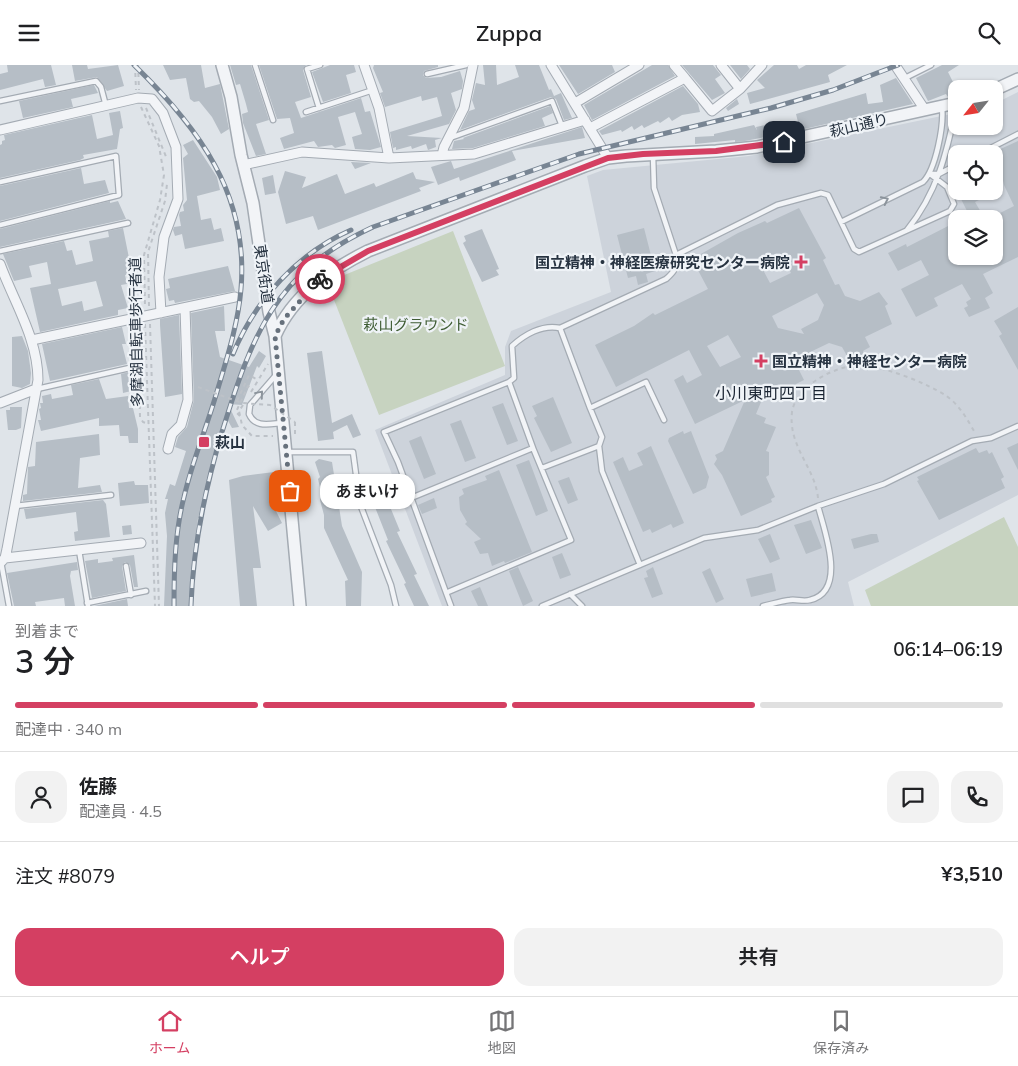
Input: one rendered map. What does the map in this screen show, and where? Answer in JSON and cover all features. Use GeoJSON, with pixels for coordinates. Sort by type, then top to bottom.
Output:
{"type":"FeatureCollection","features":[{"type":"Feature","properties":{"kind":"street","name":"東京街道"},"geometry":{"type":"LineString","coordinates":[[222,65],[231,97],[253,203],[269,312],[275,336],[278,372],[290,421],[287,452],[300,606]]}},
{"type":"Feature","properties":{"kind":"street"},"geometry":{"type":"LineString","coordinates":[[364,65],[373,90],[389,158]]}},
{"type":"Feature","properties":{"kind":"street"},"geometry":{"type":"LineString","coordinates":[[442,155],[448,138],[464,108],[473,65]]}},
{"type":"Feature","properties":{"kind":"street"},"geometry":{"type":"LineString","coordinates":[[551,65],[608,158]]}},
{"type":"Feature","properties":{"kind":"street"},"geometry":{"type":"LineString","coordinates":[[575,103],[639,65]]}},
{"type":"Feature","properties":{"kind":"street"},"geometry":{"type":"LineString","coordinates":[[674,65],[712,111],[740,89],[762,65]]}},
{"type":"Feature","properties":{"kind":"street"},"geometry":{"type":"LineString","coordinates":[[722,65],[740,89]]}},
{"type":"Feature","properties":{"kind":"street"},"geometry":{"type":"LineString","coordinates":[[895,65],[925,110]]}},
{"type":"Feature","properties":{"kind":"street"},"geometry":{"type":"LineString","coordinates":[[244,165],[302,152],[389,158],[474,154],[562,126],[588,124],[685,78]]}},
{"type":"Feature","properties":{"kind":"street"},"geometry":{"type":"LineString","coordinates":[[1003,86],[1018,79]]}},
{"type":"Feature","properties":{"kind":"street"},"geometry":{"type":"LineString","coordinates":[[0,129],[140,98],[152,99],[163,113],[176,147],[178,199],[164,237],[159,277],[161,313]]}},
{"type":"Feature","properties":{"kind":"street","name":"萩山通り"},"geometry":{"type":"LineString","coordinates":[[275,336],[284,319],[305,293],[319,279],[336,268],[378,248],[608,158],[757,147],[948,105]]}},
{"type":"Feature","properties":{"kind":"street"},"geometry":{"type":"LineString","coordinates":[[0,264],[32,340],[38,363],[36,389],[15,506],[2,561],[141,543]]}},
{"type":"Feature","properties":{"kind":"street"},"geometry":{"type":"LineString","coordinates":[[32,340],[235,297]]}},
{"type":"Feature","properties":{"kind":"street"},"geometry":{"type":"LineString","coordinates":[[168,449],[172,434],[180,425],[188,400],[185,308]]}},
{"type":"Feature","properties":{"kind":"street"},"geometry":{"type":"LineString","coordinates":[[0,403],[36,389]]}},
{"type":"Feature","properties":{"kind":"lane"},"geometry":{"type":"LineString","coordinates":[[256,65],[273,120]]}},
{"type":"Feature","properties":{"kind":"lane"},"geometry":{"type":"LineString","coordinates":[[319,108],[307,69],[320,65]]}},
{"type":"Feature","properties":{"kind":"lane"},"geometry":{"type":"LineString","coordinates":[[428,73],[466,65]]}},
{"type":"Feature","properties":{"kind":"lane"},"geometry":{"type":"LineString","coordinates":[[905,78],[931,65]]}},
{"type":"Feature","properties":{"kind":"lane"},"geometry":{"type":"LineString","coordinates":[[0,101],[96,81],[102,87],[106,106]]}},
{"type":"Feature","properties":{"kind":"lane"},"geometry":{"type":"LineString","coordinates":[[306,112],[373,90]]}},
{"type":"Feature","properties":{"kind":"lane"},"geometry":{"type":"LineString","coordinates":[[448,138],[552,101],[562,126]]}},
{"type":"Feature","properties":{"kind":"lane"},"geometry":{"type":"LineString","coordinates":[[930,175],[943,119],[942,106]]}},
{"type":"Feature","properties":{"kind":"lane"},"geometry":{"type":"LineString","coordinates":[[997,145],[1018,134]]}},
{"type":"Feature","properties":{"kind":"lane"},"geometry":{"type":"LineString","coordinates":[[906,231],[928,202],[938,180],[949,135]]}},
{"type":"Feature","properties":{"kind":"lane"},"geometry":{"type":"LineString","coordinates":[[451,606],[448,592],[384,432],[509,382],[514,378],[512,346],[523,336],[550,326],[560,328],[666,279],[674,273],[677,266],[676,255],[654,188],[654,154]]}},
{"type":"Feature","properties":{"kind":"lane"},"geometry":{"type":"LineString","coordinates":[[0,182],[116,156],[118,195],[0,225]]}},
{"type":"Feature","properties":{"kind":"lane"},"geometry":{"type":"LineString","coordinates":[[841,222],[923,181],[930,175],[939,174],[948,169]]}},
{"type":"Feature","properties":{"kind":"lane"},"geometry":{"type":"LineString","coordinates":[[676,255],[777,205],[822,193],[828,195],[854,249],[859,252],[950,211],[954,204],[947,187],[930,175]]}},
{"type":"Feature","properties":{"kind":"lane"},"geometry":{"type":"LineString","coordinates":[[0,251],[128,223]]}},
{"type":"Feature","properties":{"kind":"lane"},"geometry":{"type":"LineString","coordinates":[[36,389],[134,367],[132,320]]}},
{"type":"Feature","properties":{"kind":"lane"},"geometry":{"type":"LineString","coordinates":[[560,328],[602,437],[599,446],[602,471],[640,565]]}},
{"type":"Feature","properties":{"kind":"lane"},"geometry":{"type":"LineString","coordinates":[[278,372],[250,405],[249,415],[254,423],[259,424],[290,421]]}},
{"type":"Feature","properties":{"kind":"lane"},"geometry":{"type":"LineString","coordinates":[[448,592],[571,540],[556,509],[509,382]]}},
{"type":"Feature","properties":{"kind":"lane"},"geometry":{"type":"LineString","coordinates":[[590,408],[646,382],[664,421]]}},
{"type":"Feature","properties":{"kind":"lane"},"geometry":{"type":"LineString","coordinates":[[542,606],[657,556],[704,538],[758,530],[818,506],[884,485],[972,441],[991,438],[1018,426]]}},
{"type":"Feature","properties":{"kind":"lane"},"geometry":{"type":"LineString","coordinates":[[542,468],[599,446]]}},
{"type":"Feature","properties":{"kind":"lane"},"geometry":{"type":"LineString","coordinates":[[411,498],[533,448]]}},
{"type":"Feature","properties":{"kind":"lane"},"geometry":{"type":"LineString","coordinates":[[287,452],[334,450],[353,452],[360,504],[391,585],[396,606]]}},
{"type":"Feature","properties":{"kind":"lane"},"geometry":{"type":"LineString","coordinates":[[15,506],[111,495]]}},
{"type":"Feature","properties":{"kind":"lane"},"geometry":{"type":"LineString","coordinates":[[763,606],[790,600],[810,600],[818,596],[829,583],[831,561],[818,506]]}},
{"type":"Feature","properties":{"kind":"lane"},"geometry":{"type":"LineString","coordinates":[[79,550],[87,605],[146,591]]}},
{"type":"Feature","properties":{"kind":"lane"},"geometry":{"type":"LineString","coordinates":[[2,561],[9,606]]}},
{"type":"Feature","properties":{"kind":"lane"},"geometry":{"type":"LineString","coordinates":[[126,566],[131,595]]}},
{"type":"Feature","properties":{"kind":"lane"},"geometry":{"type":"LineString","coordinates":[[570,594],[582,606]]}},
{"type":"Feature","properties":{"kind":"path","name":"多摩湖自転車歩行者道"},"geometry":{"type":"LineString","coordinates":[[136,65],[140,98],[159,146],[164,175],[160,200],[144,255],[155,606]]}},
{"type":"Feature","properties":{"kind":"path"},"geometry":{"type":"LineString","coordinates":[[140,98],[167,161]]}},
{"type":"Feature","properties":{"kind":"path"},"geometry":{"type":"LineString","coordinates":[[159,606],[147,316],[148,251],[165,201],[168,173]]}},
{"type":"Feature","properties":{"kind":"path"},"geometry":{"type":"LineString","coordinates":[[818,506],[814,480],[801,458],[792,430],[792,411],[799,394],[813,381],[848,367],[869,365],[946,395],[965,416],[979,440]]}},
{"type":"Feature","properties":{"kind":"path"},"geometry":{"type":"LineString","coordinates":[[147,368],[139,368],[140,417],[143,423],[149,424]]}},
{"type":"Feature","properties":{"kind":"path"},"geometry":{"type":"LineString","coordinates":[[240,416],[236,412],[238,401],[249,375],[258,380]]}},
{"type":"Feature","properties":{"kind":"path"},"geometry":{"type":"LineString","coordinates":[[238,401],[248,386],[252,389]]}},
{"type":"Feature","properties":{"kind":"path"},"geometry":{"type":"LineString","coordinates":[[198,387],[238,401],[270,405],[290,421],[296,442]]}},
{"type":"Feature","properties":{"kind":"path"},"geometry":{"type":"LineString","coordinates":[[217,400],[219,395]]}},
{"type":"Feature","properties":{"kind":"path"},"geometry":{"type":"LineString","coordinates":[[290,421],[293,435]]}},
{"type":"Feature","properties":{"kind":"shaded area","name":"国立精神・神経センター病院"},"geometry":{"type":"Polygon","coordinates":[[[1018,92],[1018,495],[848,582],[854,606],[442,606],[375,430],[505,375],[505,347],[511,331],[611,292],[587,176],[603,170],[749,156],[948,115],[948,135],[1003,135],[1003,100],[1018,92]]]}},
{"type":"Feature","properties":{"kind":"green space","name":"萩山グラウンド"},"geometry":{"type":"Polygon","coordinates":[[[453,231],[505,366],[379,415],[327,282],[453,231]]]}},
{"type":"Feature","properties":{"kind":"green space"},"geometry":{"type":"Polygon","coordinates":[[[1004,517],[1018,547],[1018,606],[871,606],[865,590],[1004,517]]]}},
{"type":"Feature","properties":{"kind":"building"},"geometry":{"type":"Polygon","coordinates":[[[7,65],[51,65],[56,85],[45,87],[43,79],[0,90],[0,74],[8,72],[7,65]]]}},
{"type":"Feature","properties":{"kind":"building"},"geometry":{"type":"Polygon","coordinates":[[[72,65],[87,65],[88,69],[118,65],[124,86],[107,91],[97,77],[75,81],[72,65]]]}},
{"type":"Feature","properties":{"kind":"building"},"geometry":{"type":"Polygon","coordinates":[[[163,65],[201,65],[205,88],[220,84],[229,129],[221,134],[212,117],[199,101],[194,102],[190,99],[186,78],[170,80],[163,65]]]}},
{"type":"Feature","properties":{"kind":"building"},"geometry":{"type":"Polygon","coordinates":[[[230,65],[251,65],[269,120],[256,124],[266,154],[256,156],[243,123],[242,114],[248,112],[246,104],[240,84],[236,85],[230,65]]]}},
{"type":"Feature","properties":{"kind":"building"},"geometry":{"type":"Polygon","coordinates":[[[259,65],[306,65],[303,70],[311,97],[295,102],[301,118],[361,98],[365,112],[370,111],[381,147],[370,150],[355,149],[352,137],[362,134],[355,112],[338,117],[346,145],[335,148],[332,145],[318,147],[314,141],[284,149],[280,138],[294,133],[290,118],[277,119],[259,65]]]}},
{"type":"Feature","properties":{"kind":"building"},"geometry":{"type":"Polygon","coordinates":[[[330,65],[354,65],[356,72],[346,75],[351,93],[323,102],[312,72],[330,65]]]}},
{"type":"Feature","properties":{"kind":"building"},"geometry":{"type":"Polygon","coordinates":[[[374,65],[438,65],[438,67],[424,71],[423,75],[426,78],[441,77],[460,71],[463,81],[462,89],[451,93],[456,110],[449,124],[407,136],[442,138],[435,140],[436,147],[428,150],[426,144],[412,149],[411,146],[396,150],[396,147],[393,148],[390,132],[442,116],[437,97],[422,101],[421,96],[385,107],[380,93],[383,92],[373,68],[374,65]]]}},
{"type":"Feature","properties":{"kind":"building"},"geometry":{"type":"Polygon","coordinates":[[[483,65],[496,65],[497,85],[519,77],[515,65],[539,65],[549,90],[551,89],[554,96],[561,93],[572,118],[564,120],[556,99],[551,97],[460,130],[469,111],[475,109],[472,100],[476,83],[485,85],[483,65]]]}},
{"type":"Feature","properties":{"kind":"building"},"geometry":{"type":"Polygon","coordinates":[[[559,65],[612,65],[615,72],[578,94],[559,65]]]}},
{"type":"Feature","properties":{"kind":"building"},"geometry":{"type":"Polygon","coordinates":[[[652,65],[668,65],[675,76],[592,120],[584,105],[652,65]]]}},
{"type":"Feature","properties":{"kind":"building"},"geometry":{"type":"Polygon","coordinates":[[[682,65],[713,65],[721,75],[715,79],[725,93],[712,100],[682,65]]]}},
{"type":"Feature","properties":{"kind":"building"},"geometry":{"type":"Polygon","coordinates":[[[730,65],[747,65],[750,69],[741,79],[730,65]]]}},
{"type":"Feature","properties":{"kind":"building"},"geometry":{"type":"Polygon","coordinates":[[[774,65],[797,65],[799,69],[806,65],[847,65],[828,75],[830,82],[750,104],[747,93],[765,88],[757,80],[774,65]]]}},
{"type":"Feature","properties":{"kind":"building"},"geometry":{"type":"Polygon","coordinates":[[[942,65],[959,65],[948,72],[952,80],[948,80],[948,97],[946,94],[928,101],[916,78],[942,65]]]}},
{"type":"Feature","properties":{"kind":"building"},"geometry":{"type":"Polygon","coordinates":[[[896,78],[913,104],[800,130],[796,114],[866,93],[868,104],[883,102],[880,85],[896,78]]]}},
{"type":"Feature","properties":{"kind":"building"},"geometry":{"type":"Polygon","coordinates":[[[94,85],[98,93],[71,99],[73,107],[23,118],[19,101],[94,85]]]}},
{"type":"Feature","properties":{"kind":"building"},"geometry":{"type":"Polygon","coordinates":[[[683,86],[698,104],[700,112],[682,115],[672,121],[669,117],[660,123],[658,121],[644,128],[642,125],[634,130],[632,126],[622,132],[621,130],[602,135],[599,131],[683,86]]]}},
{"type":"Feature","properties":{"kind":"building"},"geometry":{"type":"Polygon","coordinates":[[[737,99],[739,104],[728,111],[726,108],[737,99]]]}},
{"type":"Feature","properties":{"kind":"building"},"geometry":{"type":"Polygon","coordinates":[[[550,106],[553,113],[542,118],[545,126],[473,148],[452,149],[454,141],[464,139],[550,106]]]}},
{"type":"Feature","properties":{"kind":"building"},"geometry":{"type":"Polygon","coordinates":[[[120,111],[123,128],[120,129],[117,149],[83,155],[84,158],[80,160],[0,178],[0,145],[5,140],[4,135],[92,115],[97,139],[113,135],[109,113],[120,111]]]}},
{"type":"Feature","properties":{"kind":"building"},"geometry":{"type":"Polygon","coordinates":[[[779,122],[781,134],[745,141],[735,142],[735,140],[695,144],[695,137],[714,136],[714,134],[754,125],[757,130],[756,127],[779,122]]]}},
{"type":"Feature","properties":{"kind":"building"},"geometry":{"type":"Polygon","coordinates":[[[582,127],[585,138],[512,151],[516,160],[460,181],[459,177],[438,185],[431,167],[451,161],[454,169],[582,127]]]}},
{"type":"Feature","properties":{"kind":"building"},"geometry":{"type":"Polygon","coordinates":[[[193,140],[217,177],[220,190],[197,196],[201,220],[211,218],[214,230],[221,228],[224,241],[185,249],[182,234],[175,236],[173,230],[174,227],[181,226],[179,215],[180,212],[184,211],[183,205],[187,200],[183,158],[188,154],[183,145],[193,140]]]}},
{"type":"Feature","properties":{"kind":"building"},"geometry":{"type":"Polygon","coordinates":[[[1018,141],[1018,257],[1003,264],[1003,212],[1014,206],[1003,181],[1003,148],[1018,141]]]}},
{"type":"Feature","properties":{"kind":"building"},"geometry":{"type":"Polygon","coordinates":[[[351,162],[371,163],[355,169],[351,162]]]}},
{"type":"Feature","properties":{"kind":"building"},"geometry":{"type":"Polygon","coordinates":[[[81,168],[84,184],[105,180],[109,193],[0,221],[0,186],[81,168]]]}},
{"type":"Feature","properties":{"kind":"building"},"geometry":{"type":"Polygon","coordinates":[[[285,171],[306,177],[302,188],[337,174],[345,194],[374,183],[376,187],[413,172],[416,179],[435,182],[419,188],[421,191],[318,230],[313,216],[286,224],[278,192],[285,171]]]}},
{"type":"Feature","properties":{"kind":"building"},"geometry":{"type":"Polygon","coordinates":[[[273,175],[276,193],[265,195],[262,178],[273,175]]]}},
{"type":"Feature","properties":{"kind":"building"},"geometry":{"type":"Polygon","coordinates":[[[962,200],[979,200],[975,202],[980,210],[966,210],[962,200]]]}},
{"type":"Feature","properties":{"kind":"building"},"geometry":{"type":"Polygon","coordinates":[[[110,201],[110,203],[118,201],[126,219],[0,247],[0,229],[110,201]]]}},
{"type":"Feature","properties":{"kind":"building"},"geometry":{"type":"Polygon","coordinates":[[[799,208],[826,258],[823,260],[835,285],[839,284],[845,296],[860,301],[879,292],[888,304],[885,306],[892,324],[865,337],[870,347],[863,351],[865,356],[851,363],[842,347],[829,343],[804,355],[799,370],[804,380],[796,384],[798,388],[785,395],[779,384],[766,390],[756,414],[766,418],[764,423],[776,427],[766,451],[769,452],[769,475],[766,477],[775,497],[771,499],[772,502],[741,516],[722,475],[714,464],[717,459],[715,455],[723,451],[745,400],[695,424],[674,380],[683,375],[687,383],[702,375],[689,350],[616,387],[595,345],[634,326],[653,313],[655,315],[708,289],[692,259],[738,233],[765,221],[767,223],[799,208]],[[781,255],[761,266],[770,283],[791,273],[781,255]],[[817,293],[772,316],[778,328],[804,334],[801,329],[818,320],[824,305],[817,293]],[[728,335],[707,346],[720,367],[741,357],[728,335]]]}},
{"type":"Feature","properties":{"kind":"building"},"geometry":{"type":"Polygon","coordinates":[[[948,226],[948,265],[1002,265],[983,274],[993,293],[985,298],[990,308],[969,317],[964,308],[968,306],[966,302],[971,299],[962,284],[934,298],[938,306],[916,317],[901,289],[929,275],[921,260],[898,271],[888,253],[906,244],[907,247],[948,226]]]}},
{"type":"Feature","properties":{"kind":"building"},"geometry":{"type":"Polygon","coordinates":[[[123,228],[129,258],[126,259],[129,274],[125,275],[127,284],[121,285],[128,308],[118,310],[118,315],[40,332],[30,288],[51,284],[47,262],[29,266],[32,277],[14,281],[3,254],[64,241],[67,251],[72,250],[76,265],[93,261],[89,241],[109,237],[108,231],[123,228]],[[96,281],[58,289],[62,306],[82,301],[84,311],[103,306],[96,281]]]}},
{"type":"Feature","properties":{"kind":"building"},"geometry":{"type":"Polygon","coordinates":[[[644,228],[655,271],[646,274],[648,282],[638,285],[636,276],[628,278],[617,235],[644,228]]]}},
{"type":"Feature","properties":{"kind":"building"},"geometry":{"type":"Polygon","coordinates":[[[482,229],[499,269],[496,270],[499,275],[482,282],[463,243],[466,241],[464,236],[482,229]]]}},
{"type":"Feature","properties":{"kind":"building"},"geometry":{"type":"Polygon","coordinates":[[[228,266],[235,291],[175,303],[174,300],[169,301],[166,289],[170,288],[168,279],[228,266]]]}},
{"type":"Feature","properties":{"kind":"building"},"geometry":{"type":"Polygon","coordinates":[[[224,306],[225,331],[215,331],[220,357],[249,367],[259,351],[266,356],[259,368],[257,366],[242,405],[228,404],[239,427],[232,428],[226,417],[207,483],[200,518],[198,518],[189,606],[164,606],[167,536],[165,513],[168,499],[165,499],[170,484],[175,486],[186,451],[175,447],[178,437],[187,427],[194,400],[191,313],[224,306]]]}},
{"type":"Feature","properties":{"kind":"building"},"geometry":{"type":"Polygon","coordinates":[[[1018,307],[1018,370],[999,336],[1002,334],[994,321],[1018,307]]]}},
{"type":"Feature","properties":{"kind":"building"},"geometry":{"type":"Polygon","coordinates":[[[179,315],[182,394],[165,397],[160,319],[179,315]]]}},
{"type":"Feature","properties":{"kind":"building"},"geometry":{"type":"Polygon","coordinates":[[[122,327],[126,344],[122,344],[127,364],[50,381],[42,344],[122,327]]]}},
{"type":"Feature","properties":{"kind":"building"},"geometry":{"type":"Polygon","coordinates":[[[22,336],[28,351],[31,373],[30,384],[22,388],[12,386],[12,337],[22,336]]]}},
{"type":"Feature","properties":{"kind":"building"},"geometry":{"type":"Polygon","coordinates":[[[322,351],[332,423],[352,414],[361,435],[353,438],[347,425],[333,432],[334,439],[318,441],[307,353],[322,351]]]}},
{"type":"Feature","properties":{"kind":"building"},"geometry":{"type":"Polygon","coordinates":[[[132,373],[135,390],[123,393],[121,374],[132,373]]]}},
{"type":"Feature","properties":{"kind":"building"},"geometry":{"type":"Polygon","coordinates":[[[99,379],[106,399],[128,396],[129,408],[133,408],[138,429],[138,443],[129,443],[128,436],[120,436],[119,425],[99,426],[99,418],[41,431],[38,420],[41,420],[39,409],[41,408],[40,403],[43,403],[42,396],[51,394],[52,399],[73,395],[71,385],[99,379]]]}},
{"type":"Feature","properties":{"kind":"building"},"geometry":{"type":"Polygon","coordinates":[[[553,397],[572,443],[551,452],[534,418],[537,416],[532,406],[553,397]]]}},
{"type":"Feature","properties":{"kind":"building"},"geometry":{"type":"Polygon","coordinates":[[[503,403],[518,441],[507,445],[492,407],[503,403]]]}},
{"type":"Feature","properties":{"kind":"building"},"geometry":{"type":"Polygon","coordinates":[[[10,407],[22,407],[21,428],[16,430],[8,430],[6,410],[10,410],[10,407]]]}},
{"type":"Feature","properties":{"kind":"building"},"geometry":{"type":"Polygon","coordinates":[[[461,420],[476,458],[465,462],[450,424],[461,420]]]}},
{"type":"Feature","properties":{"kind":"building"},"geometry":{"type":"Polygon","coordinates":[[[683,431],[684,434],[691,431],[709,477],[706,488],[693,494],[668,441],[669,438],[683,431]]]}},
{"type":"Feature","properties":{"kind":"building"},"geometry":{"type":"Polygon","coordinates":[[[99,434],[100,455],[80,458],[78,488],[100,485],[102,492],[23,501],[23,495],[27,494],[28,467],[35,466],[36,442],[99,434]]]}},
{"type":"Feature","properties":{"kind":"building"},"geometry":{"type":"Polygon","coordinates":[[[421,436],[436,474],[424,479],[409,441],[421,436]]]}},
{"type":"Feature","properties":{"kind":"building"},"geometry":{"type":"Polygon","coordinates":[[[1018,443],[1018,470],[1007,448],[1018,443]]]}},
{"type":"Feature","properties":{"kind":"building"},"geometry":{"type":"Polygon","coordinates":[[[651,446],[684,523],[673,528],[671,524],[652,533],[650,529],[643,532],[613,462],[623,457],[629,471],[643,465],[637,453],[651,446]]]}},
{"type":"Feature","properties":{"kind":"building"},"geometry":{"type":"Polygon","coordinates":[[[976,448],[979,453],[987,450],[989,454],[992,452],[1004,477],[1001,479],[1005,488],[939,520],[917,481],[919,480],[917,477],[976,448]]]}},
{"type":"Feature","properties":{"kind":"building"},"geometry":{"type":"Polygon","coordinates":[[[319,459],[332,462],[342,526],[362,572],[361,606],[346,606],[345,581],[348,580],[324,528],[324,515],[320,500],[322,496],[318,479],[320,477],[315,462],[319,459]]]}},
{"type":"Feature","properties":{"kind":"building"},"geometry":{"type":"Polygon","coordinates":[[[529,460],[548,511],[536,516],[516,465],[529,460]]]}},
{"type":"Feature","properties":{"kind":"building"},"geometry":{"type":"Polygon","coordinates":[[[499,470],[532,552],[492,566],[488,553],[480,554],[474,542],[481,539],[465,524],[467,522],[460,510],[459,497],[464,494],[462,489],[487,480],[485,476],[499,470]]]}},
{"type":"Feature","properties":{"kind":"building"},"geometry":{"type":"Polygon","coordinates":[[[274,472],[279,509],[275,509],[282,523],[268,531],[253,506],[261,568],[253,568],[257,606],[240,606],[229,480],[274,472]]]}},
{"type":"Feature","properties":{"kind":"building"},"geometry":{"type":"Polygon","coordinates":[[[569,477],[578,500],[568,504],[558,481],[569,477]]]}},
{"type":"Feature","properties":{"kind":"building"},"geometry":{"type":"Polygon","coordinates":[[[134,481],[135,485],[148,485],[149,503],[120,506],[118,483],[134,481]]]}},
{"type":"Feature","properties":{"kind":"building"},"geometry":{"type":"Polygon","coordinates":[[[384,492],[400,531],[397,532],[417,574],[414,575],[429,606],[414,606],[404,584],[406,583],[386,541],[388,540],[371,497],[384,492]]]}},
{"type":"Feature","properties":{"kind":"building"},"geometry":{"type":"Polygon","coordinates":[[[434,498],[437,508],[422,514],[418,505],[434,498]]]}},
{"type":"Feature","properties":{"kind":"building"},"geometry":{"type":"Polygon","coordinates":[[[103,500],[106,504],[110,537],[75,541],[74,532],[78,531],[76,512],[26,519],[24,509],[103,500]]]}},
{"type":"Feature","properties":{"kind":"building"},"geometry":{"type":"Polygon","coordinates":[[[811,520],[822,548],[806,554],[794,525],[811,520]]]}},
{"type":"Feature","properties":{"kind":"building"},"geometry":{"type":"Polygon","coordinates":[[[131,525],[132,534],[123,535],[122,526],[131,525]]]}},
{"type":"Feature","properties":{"kind":"building"},"geometry":{"type":"Polygon","coordinates":[[[770,534],[780,559],[770,563],[758,539],[770,534]]]}},
{"type":"Feature","properties":{"kind":"building"},"geometry":{"type":"Polygon","coordinates":[[[877,534],[879,542],[854,549],[851,539],[877,534]]]}},
{"type":"Feature","properties":{"kind":"building"},"geometry":{"type":"Polygon","coordinates":[[[562,553],[571,575],[560,579],[552,557],[562,553]]]}},
{"type":"Feature","properties":{"kind":"building"},"geometry":{"type":"Polygon","coordinates":[[[134,555],[138,587],[134,587],[130,565],[125,562],[122,566],[126,591],[92,598],[85,561],[98,559],[98,563],[113,561],[112,558],[134,555]]]}},
{"type":"Feature","properties":{"kind":"building"},"geometry":{"type":"Polygon","coordinates":[[[77,562],[78,570],[71,571],[70,576],[75,606],[65,606],[64,598],[35,602],[36,606],[14,606],[7,573],[77,562]]]}},
{"type":"Feature","properties":{"kind":"building"},"geometry":{"type":"Polygon","coordinates":[[[518,567],[533,601],[523,606],[509,571],[518,567]]]}},
{"type":"Feature","properties":{"kind":"building"},"geometry":{"type":"Polygon","coordinates":[[[653,567],[663,594],[652,598],[644,578],[648,577],[646,571],[653,567]]]}},
{"type":"Feature","properties":{"kind":"building"},"geometry":{"type":"Polygon","coordinates":[[[710,568],[724,599],[716,603],[702,572],[710,568]]]}},
{"type":"Feature","properties":{"kind":"building"},"geometry":{"type":"Polygon","coordinates":[[[772,573],[776,591],[751,597],[746,579],[772,573]]]}},
{"type":"Feature","properties":{"kind":"building"},"geometry":{"type":"Polygon","coordinates":[[[480,587],[488,606],[478,606],[471,591],[480,587]]]}},
{"type":"Feature","properties":{"kind":"building"},"geometry":{"type":"Polygon","coordinates":[[[127,599],[128,606],[94,606],[127,599]]]}},
{"type":"Feature","properties":{"kind":"railway"},"geometry":{"type":"LineString","coordinates":[[134,65],[179,113],[198,138],[214,165],[228,193],[237,223],[241,255],[241,289],[228,356],[187,484],[181,510],[174,578],[174,606]]}},
{"type":"Feature","properties":{"kind":"railway"},"geometry":{"type":"LineString","coordinates":[[191,606],[194,561],[205,496],[222,432],[244,365],[257,336],[272,310],[290,286],[312,264],[340,245],[373,227],[579,154],[771,108],[833,90],[898,65]]}},
{"type":"Feature","properties":{"kind":"railway"},"geometry":{"type":"LineString","coordinates":[[233,354],[253,315],[280,280],[313,251],[351,230]]}},
{"type":"Feature","properties":{"kind":"way so far"},"geometry":{"type":"LineString","coordinates":[[290,491],[275,336],[284,319],[305,293],[320,279]]}},
{"type":"Feature","properties":{"kind":"place","name":"国立精神・神経医療研究センター病院"},"geometry":{"type":"Point","coordinates":[801,262]}},
{"type":"Feature","properties":{"kind":"place","name":"国立精神・神経センター病院"},"geometry":{"type":"Point","coordinates":[761,361]}},
{"type":"Feature","properties":{"kind":"place","name":"萩山"},"geometry":{"type":"Point","coordinates":[204,442]}},
{"type":"Feature","properties":{"kind":"place","name":"あまいけ"},"geometry":{"type":"Point","coordinates":[290,491]}},
{"type":"Feature","properties":{"kind":"district","name":"小川東町四丁目"},"geometry":{"type":"Point","coordinates":[771,393]}},
{"type":"Feature","properties":{"kind":"route"},"geometry":{"type":"LineString","coordinates":[[320,279],[368,251],[608,158],[643,154],[716,151],[784,142]]}}]}
